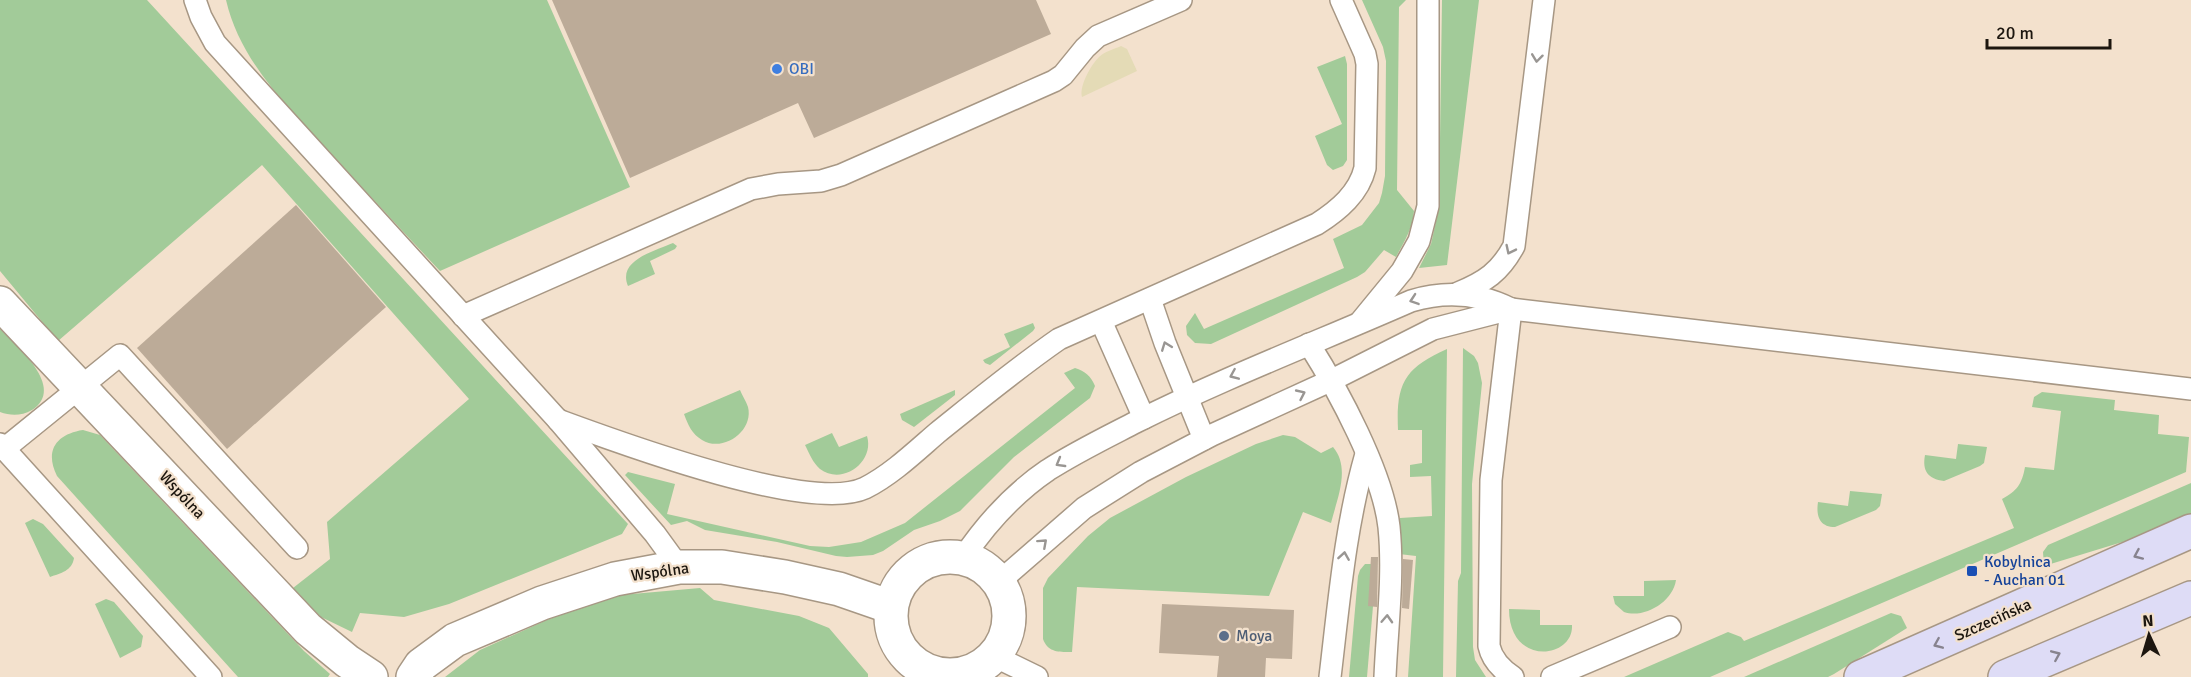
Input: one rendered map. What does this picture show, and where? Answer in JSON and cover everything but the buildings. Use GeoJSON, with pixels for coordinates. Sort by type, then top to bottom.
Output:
{"type":"FeatureCollection","features":[{"type":"Feature","properties":{"kind":"main road","name":"Szczecińska"},"geometry":{"type":"LineString","coordinates":[[1861,677],[2191,531]]}},
{"type":"Feature","properties":{"kind":"main road"},"geometry":{"type":"LineString","coordinates":[[2005,677],[2191,598]]}},
{"type":"Feature","properties":{"kind":"street","name":"Wspólna"},"geometry":{"type":"LineString","coordinates":[[0,303],[308,629],[347,661],[371,677]]}},
{"type":"Feature","properties":{"kind":"street"},"geometry":{"type":"LineString","coordinates":[[944,557],[963,558],[990,571],[999,582],[1008,600],[1010,620],[1005,640],[978,668],[950,676],[913,670],[895,638],[891,623],[891,607],[897,589],[909,573],[925,562],[944,557]]}},
{"type":"Feature","properties":{"kind":"street","name":"Wspólna"},"geometry":{"type":"LineString","coordinates":[[413,677],[421,665],[455,640],[542,603],[615,579],[679,567],[722,567],[785,577],[839,589],[891,607]]}},
{"type":"Feature","properties":{"kind":"lane"},"geometry":{"type":"LineString","coordinates":[[195,0],[215,43],[558,420],[655,534],[679,567]]}},
{"type":"Feature","properties":{"kind":"lane"},"geometry":{"type":"LineString","coordinates":[[463,316],[751,189],[778,184],[821,182],[878,160],[1054,81],[1063,75],[1084,48],[1098,36],[1181,0]]}},
{"type":"Feature","properties":{"kind":"lane"},"geometry":{"type":"LineString","coordinates":[[558,420],[629,446],[765,485],[829,495],[864,488],[883,477],[1020,366],[1059,339],[1317,224],[1355,192],[1363,179],[1365,168],[1366,64],[1365,54],[1341,0]]}},
{"type":"Feature","properties":{"kind":"lane"},"geometry":{"type":"LineString","coordinates":[[1358,325],[1402,271],[1419,241],[1428,206],[1428,0]]}},
{"type":"Feature","properties":{"kind":"lane"},"geometry":{"type":"LineString","coordinates":[[1455,294],[1494,274],[1514,246],[1544,0]]}},
{"type":"Feature","properties":{"kind":"lane"},"geometry":{"type":"LineString","coordinates":[[963,558],[982,530],[1011,500],[1047,471],[1144,418],[1187,398],[1426,296],[1473,295],[1491,299],[1511,309],[2191,389]]}},
{"type":"Feature","properties":{"kind":"lane"},"geometry":{"type":"LineString","coordinates":[[1150,299],[1204,439]]}},
{"type":"Feature","properties":{"kind":"lane"},"geometry":{"type":"LineString","coordinates":[[999,582],[1084,508],[1141,472],[1204,439],[1332,380],[1433,329],[1511,309]]}},
{"type":"Feature","properties":{"kind":"lane"},"geometry":{"type":"LineString","coordinates":[[1511,309],[1492,468],[1489,646],[1495,661],[1503,671],[1513,677]]}},
{"type":"Feature","properties":{"kind":"lane"},"geometry":{"type":"LineString","coordinates":[[1101,321],[1144,418]]}},
{"type":"Feature","properties":{"kind":"lane"},"geometry":{"type":"LineString","coordinates":[[1309,344],[1332,380],[1366,454],[1378,484],[1389,524],[1385,677]]}},
{"type":"Feature","properties":{"kind":"lane"},"geometry":{"type":"LineString","coordinates":[[211,677],[2,447],[120,356],[297,548]]}},
{"type":"Feature","properties":{"kind":"lane"},"geometry":{"type":"LineString","coordinates":[[1330,677],[1343,557],[1358,481],[1366,454]]}},
{"type":"Feature","properties":{"kind":"lane"},"geometry":{"type":"LineString","coordinates":[[1552,677],[1670,627]]}},
{"type":"Feature","properties":{"kind":"lane"},"geometry":{"type":"LineString","coordinates":[[978,668],[1037,677]]}},
{"type":"Feature","properties":{"kind":"green space"},"geometry":{"type":"Polygon","coordinates":[[[0,0],[147,0],[628,524],[622,534],[449,604],[404,617],[360,613],[352,632],[321,617],[293,588],[330,559],[327,522],[469,399],[262,165],[58,341],[0,271],[0,0]]]}},
{"type":"Feature","properties":{"kind":"green space"},"geometry":{"type":"Polygon","coordinates":[[[226,0],[547,0],[630,187],[440,271],[286,105],[256,67],[243,46],[226,0]]]}},
{"type":"Feature","properties":{"kind":"green space"},"geometry":{"type":"Polygon","coordinates":[[[1362,0],[1406,0],[1399,7],[1397,190],[1414,211],[1405,240],[1396,257],[1384,250],[1365,272],[1357,277],[1211,344],[1195,343],[1187,335],[1186,326],[1195,313],[1204,329],[1344,268],[1333,239],[1362,225],[1379,203],[1385,176],[1386,61],[1383,47],[1362,0]]]}},
{"type":"Feature","properties":{"kind":"green space"},"geometry":{"type":"Polygon","coordinates":[[[1442,0],[1479,0],[1447,265],[1419,268],[1431,244],[1439,208],[1442,0]]]}},
{"type":"Feature","properties":{"kind":"green space"},"geometry":{"type":"Polygon","coordinates":[[[1345,56],[1347,64],[1347,160],[1343,166],[1333,170],[1327,165],[1315,136],[1342,124],[1317,67],[1345,56]]]}},
{"type":"Feature","properties":{"kind":"green space"},"geometry":{"type":"Polygon","coordinates":[[[673,243],[677,246],[675,249],[650,261],[655,274],[628,286],[626,277],[633,263],[648,253],[673,243]]]}},
{"type":"Feature","properties":{"kind":"green space"},"geometry":{"type":"Polygon","coordinates":[[[1033,323],[1035,328],[1033,331],[990,365],[985,363],[983,360],[1010,347],[1004,334],[1033,323]]]}},
{"type":"Feature","properties":{"kind":"green space"},"geometry":{"type":"Polygon","coordinates":[[[0,329],[17,345],[35,367],[41,379],[44,390],[41,401],[32,410],[24,413],[12,415],[0,412],[0,329]]]}},
{"type":"Feature","properties":{"kind":"green space"},"geometry":{"type":"Polygon","coordinates":[[[1463,348],[1474,356],[1478,363],[1482,383],[1472,484],[1473,647],[1475,660],[1486,677],[1456,677],[1458,581],[1461,573],[1463,348]]]}},
{"type":"Feature","properties":{"kind":"green space"},"geometry":{"type":"Polygon","coordinates":[[[1447,349],[1443,677],[1408,677],[1416,556],[1399,554],[1400,518],[1432,516],[1431,476],[1410,477],[1410,465],[1422,463],[1422,430],[1398,430],[1399,401],[1401,389],[1412,371],[1432,356],[1447,349]]]}},
{"type":"Feature","properties":{"kind":"green space"},"geometry":{"type":"Polygon","coordinates":[[[1075,368],[1087,374],[1095,386],[1090,398],[1014,457],[960,511],[914,530],[873,555],[836,556],[777,542],[705,530],[687,521],[671,525],[625,475],[628,472],[675,484],[667,514],[810,546],[829,547],[861,542],[905,523],[1075,388],[1064,373],[1075,368]]]}},
{"type":"Feature","properties":{"kind":"green space"},"geometry":{"type":"Polygon","coordinates":[[[740,390],[748,407],[749,416],[742,431],[727,442],[719,444],[702,440],[696,435],[684,414],[740,390]]]}},
{"type":"Feature","properties":{"kind":"green space"},"geometry":{"type":"Polygon","coordinates":[[[955,390],[955,395],[914,427],[902,420],[900,414],[955,390]]]}},
{"type":"Feature","properties":{"kind":"green space"},"geometry":{"type":"Polygon","coordinates":[[[2042,392],[2115,400],[2114,410],[2159,415],[2158,434],[2189,437],[2186,472],[1710,677],[1624,677],[1728,632],[1741,637],[1744,641],[2014,528],[2002,499],[2018,486],[2025,467],[2054,470],[2061,411],[2032,407],[2034,397],[2042,392]]]}},
{"type":"Feature","properties":{"kind":"green space"},"geometry":{"type":"Polygon","coordinates":[[[83,430],[100,435],[304,651],[330,674],[328,677],[238,677],[57,476],[52,458],[55,445],[66,435],[83,430]]]}},
{"type":"Feature","properties":{"kind":"green space"},"geometry":{"type":"Polygon","coordinates":[[[832,433],[839,447],[867,436],[866,455],[855,469],[847,473],[829,474],[820,469],[805,445],[832,433]]]}},
{"type":"Feature","properties":{"kind":"green space"},"geometry":{"type":"Polygon","coordinates":[[[1283,435],[1295,437],[1321,453],[1333,447],[1341,464],[1342,474],[1331,523],[1303,512],[1269,596],[1077,587],[1072,652],[1055,651],[1045,644],[1043,639],[1043,588],[1048,578],[1088,536],[1110,518],[1186,477],[1256,444],[1283,435]]]}},
{"type":"Feature","properties":{"kind":"green space"},"geometry":{"type":"Polygon","coordinates":[[[1958,444],[1987,447],[1984,463],[1944,481],[1930,476],[1924,466],[1925,455],[1956,459],[1958,444]]]}},
{"type":"Feature","properties":{"kind":"green space"},"geometry":{"type":"Polygon","coordinates":[[[2191,483],[2191,521],[2044,566],[2043,552],[2048,545],[2191,483]]]}},
{"type":"Feature","properties":{"kind":"green space"},"geometry":{"type":"Polygon","coordinates":[[[1850,491],[1882,494],[1880,506],[1876,510],[1835,527],[1822,523],[1818,516],[1818,502],[1848,506],[1850,491]]]}},
{"type":"Feature","properties":{"kind":"green space"},"geometry":{"type":"Polygon","coordinates":[[[33,519],[43,524],[74,558],[71,566],[65,571],[50,577],[25,523],[33,519]]]}},
{"type":"Feature","properties":{"kind":"green space"},"geometry":{"type":"Polygon","coordinates":[[[1365,564],[1371,564],[1373,606],[1367,677],[1349,677],[1358,576],[1365,564]]]}},
{"type":"Feature","properties":{"kind":"green space"},"geometry":{"type":"Polygon","coordinates":[[[1676,580],[1674,588],[1664,602],[1648,611],[1632,614],[1624,612],[1615,604],[1613,596],[1644,596],[1644,581],[1676,580]]]}},
{"type":"Feature","properties":{"kind":"green space"},"geometry":{"type":"Polygon","coordinates":[[[700,588],[714,600],[799,616],[829,628],[868,674],[868,677],[445,677],[480,650],[549,619],[621,595],[700,588]]]}},
{"type":"Feature","properties":{"kind":"green space"},"geometry":{"type":"Polygon","coordinates":[[[106,599],[114,602],[143,636],[141,647],[120,658],[95,604],[106,599]]]}},
{"type":"Feature","properties":{"kind":"green space"},"geometry":{"type":"Polygon","coordinates":[[[1509,609],[1540,610],[1540,625],[1572,625],[1570,636],[1563,645],[1553,650],[1541,652],[1529,649],[1519,641],[1512,628],[1509,609]]]}},
{"type":"Feature","properties":{"kind":"green space"},"geometry":{"type":"Polygon","coordinates":[[[1891,613],[1901,616],[1907,628],[1828,677],[1744,677],[1891,613]]]}},
{"type":"Feature","properties":{"kind":"sand"},"geometry":{"type":"Polygon","coordinates":[[[1121,46],[1127,49],[1137,71],[1082,97],[1084,82],[1089,70],[1099,57],[1121,46]]]}},
{"type":"Feature","properties":{"kind":"place","name":"OBI"},"geometry":{"type":"Point","coordinates":[777,69]}},
{"type":"Feature","properties":{"kind":"place","name":"Kobylnica - Auchan 01"},"geometry":{"type":"Point","coordinates":[1972,571]}},
{"type":"Feature","properties":{"kind":"place","name":"Moya"},"geometry":{"type":"Point","coordinates":[1224,636]}}]}
